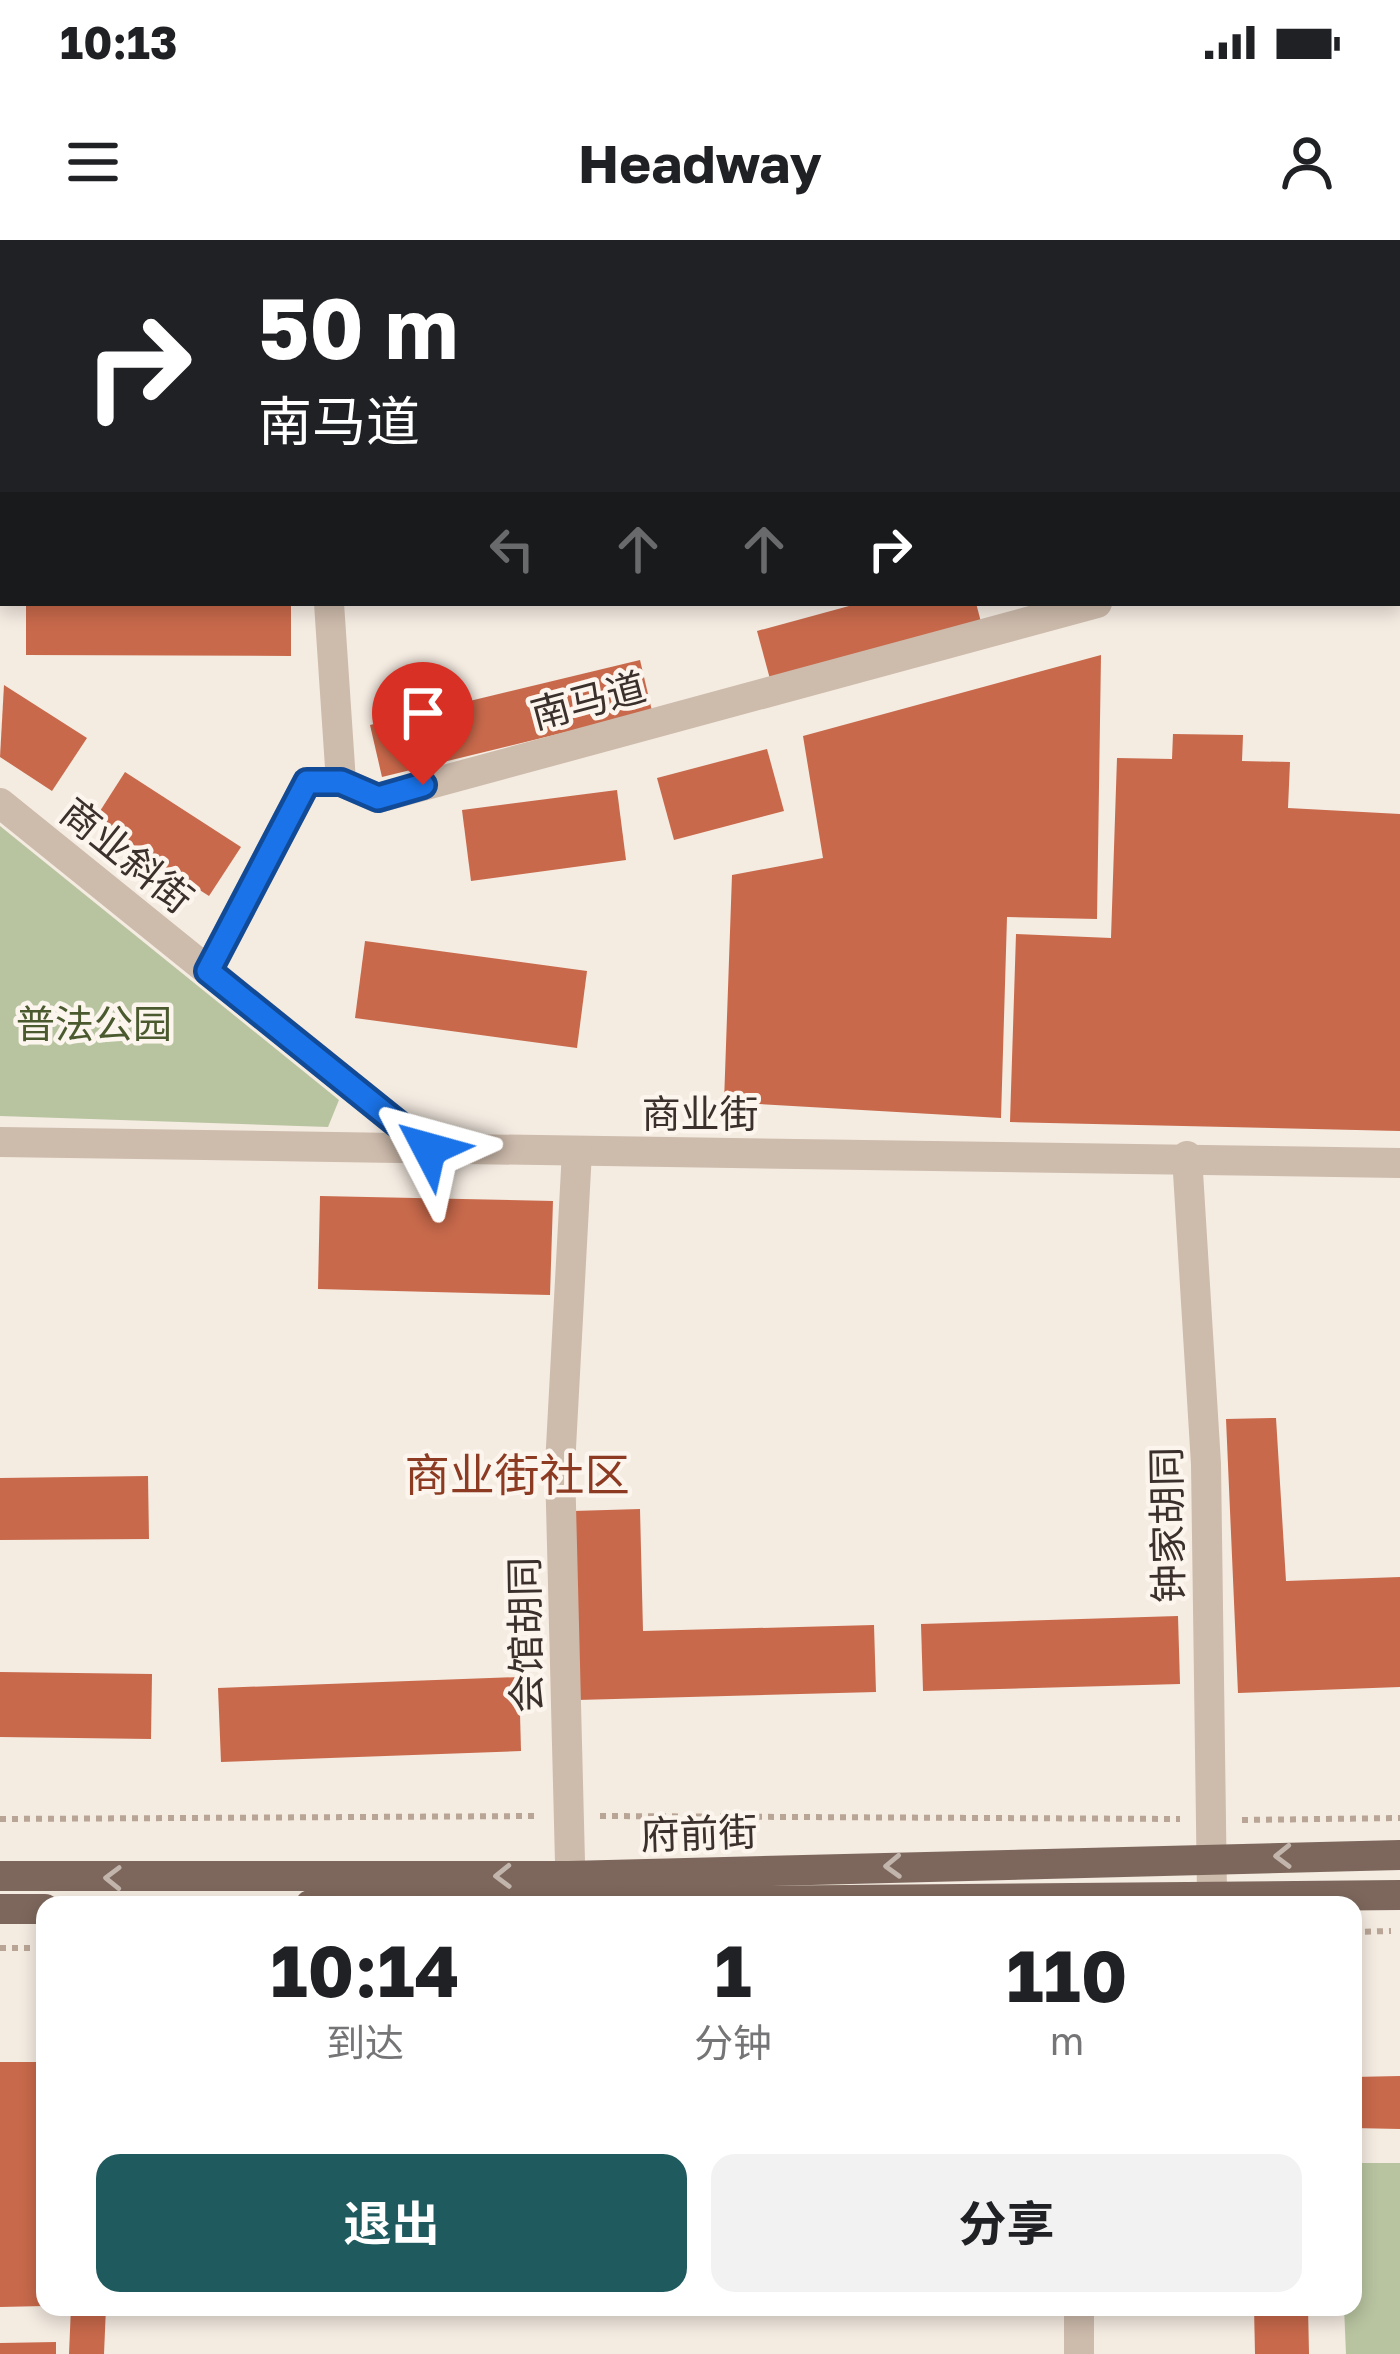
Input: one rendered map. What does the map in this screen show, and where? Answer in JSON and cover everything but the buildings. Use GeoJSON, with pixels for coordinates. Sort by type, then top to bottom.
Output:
{"type":"FeatureCollection","features":[{"type":"Feature","properties":{"kind":"main road","name":"府前街"},"geometry":{"type":"LineString","coordinates":[[448,1896],[1212,1856],[1400,1855]]}},
{"type":"Feature","properties":{"kind":"main road","name":"府前街"},"geometry":{"type":"LineString","coordinates":[[0,1876],[909,1896]]}},
{"type":"Feature","properties":{"kind":"main road","name":"府前街"},"geometry":{"type":"LineString","coordinates":[[1167,1896],[1400,1895]]}},
{"type":"Feature","properties":{"kind":"main road"},"geometry":{"type":"LineString","coordinates":[[0,1909],[36,1909]]}},
{"type":"Feature","properties":{"kind":"street"},"geometry":{"type":"LineString","coordinates":[[208,971],[307,782],[341,782],[329,606]]}},
{"type":"Feature","properties":{"kind":"street","name":"南马道"},"geometry":{"type":"LineString","coordinates":[[341,782],[378,798],[1086,606]]}},
{"type":"Feature","properties":{"kind":"street","name":"商业斜街"},"geometry":{"type":"LineString","coordinates":[[0,802],[429,1149]]}},
{"type":"Feature","properties":{"kind":"street","name":"商业街"},"geometry":{"type":"LineString","coordinates":[[0,1142],[1187,1156],[1400,1163]]}},
{"type":"Feature","properties":{"kind":"street","name":"会馆胡同"},"geometry":{"type":"LineString","coordinates":[[570,1888],[560,1466],[578,1151]]}},
{"type":"Feature","properties":{"kind":"street","name":"钟家胡同"},"geometry":{"type":"LineString","coordinates":[[1187,1156],[1206,1465],[1212,1894]]}},
{"type":"Feature","properties":{"kind":"street"},"geometry":{"type":"LineString","coordinates":[[1079,2316],[1079,2354]]}},
{"type":"Feature","properties":{"kind":"path","name":"府前街"},"geometry":{"type":"LineString","coordinates":[[0,1819],[1400,1818]]}},
{"type":"Feature","properties":{"kind":"path"},"geometry":{"type":"LineString","coordinates":[[1362,1932],[1400,1930]]}},
{"type":"Feature","properties":{"kind":"path"},"geometry":{"type":"LineString","coordinates":[[0,1948],[36,1948]]}},
{"type":"Feature","properties":{"kind":"green space","name":"普法公园"},"geometry":{"type":"Polygon","coordinates":[[[0,826],[339,1100],[328,1127],[0,1116],[0,826]]]}},
{"type":"Feature","properties":{"kind":"green space"},"geometry":{"type":"Polygon","coordinates":[[[1362,2163],[1400,2163],[1400,2354],[1346,2354],[1344,2316],[1362,2316],[1362,2163]]]}},
{"type":"Feature","properties":{"kind":"district","name":"商业街社区"},"geometry":{"type":"Point","coordinates":[517,1474]}},
{"type":"Feature","properties":{"kind":"route"},"geometry":{"type":"LineString","coordinates":[[423,785],[378,798],[341,782],[307,782],[208,971],[429,1149]]}}]}
